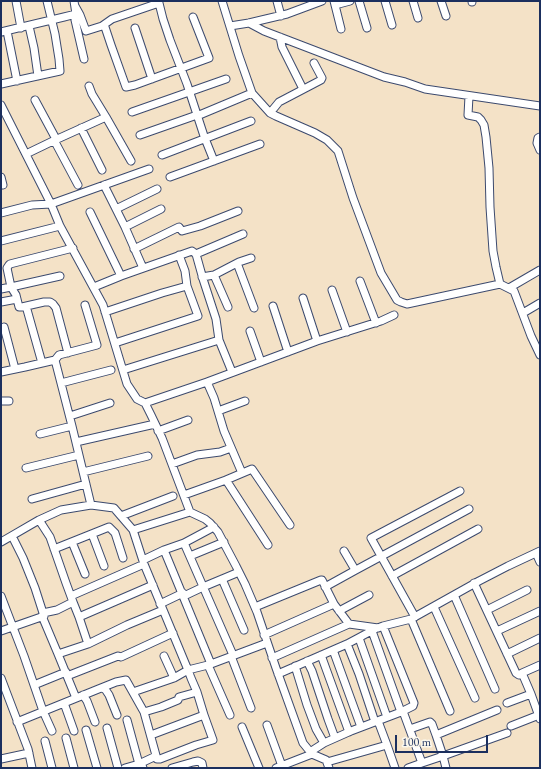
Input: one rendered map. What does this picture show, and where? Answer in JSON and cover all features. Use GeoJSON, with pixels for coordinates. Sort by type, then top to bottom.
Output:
{"type":"FeatureCollection","features":[{"type":"Feature","properties":{"kind":"street"},"geometry":{"type":"LineString","coordinates":[[16,1],[21,28]]}},
{"type":"Feature","properties":{"kind":"street"},"geometry":{"type":"LineString","coordinates":[[1,84],[60,71],[56,40],[47,1]]}},
{"type":"Feature","properties":{"kind":"street"},"geometry":{"type":"LineString","coordinates":[[222,1],[252,93],[270,113],[315,133],[327,140],[338,151],[353,198],[381,273],[397,300],[407,304],[500,284],[514,291],[540,355]]}},
{"type":"Feature","properties":{"kind":"street"},"geometry":{"type":"LineString","coordinates":[[277,1],[281,16]]}},
{"type":"Feature","properties":{"kind":"street"},"geometry":{"type":"LineString","coordinates":[[230,26],[281,16],[322,1]]}},
{"type":"Feature","properties":{"kind":"street"},"geometry":{"type":"LineString","coordinates":[[341,30],[334,3],[350,1]]}},
{"type":"Feature","properties":{"kind":"street"},"geometry":{"type":"LineString","coordinates":[[359,1],[367,28]]}},
{"type":"Feature","properties":{"kind":"street"},"geometry":{"type":"LineString","coordinates":[[385,1],[392,25]]}},
{"type":"Feature","properties":{"kind":"street"},"geometry":{"type":"LineString","coordinates":[[413,1],[418,18]]}},
{"type":"Feature","properties":{"kind":"street"},"geometry":{"type":"LineString","coordinates":[[441,1],[446,16]]}},
{"type":"Feature","properties":{"kind":"street"},"geometry":{"type":"LineString","coordinates":[[75,7],[80,15],[86,31],[102,26],[112,19],[159,3],[170,40],[214,161]]}},
{"type":"Feature","properties":{"kind":"street"},"geometry":{"type":"LineString","coordinates":[[17,81],[4,31],[52,20],[75,7]]}},
{"type":"Feature","properties":{"kind":"street"},"geometry":{"type":"LineString","coordinates":[[75,7],[76,20],[84,59]]}},
{"type":"Feature","properties":{"kind":"street"},"geometry":{"type":"LineString","coordinates":[[102,26],[105,26],[126,87],[209,58],[193,17]]}},
{"type":"Feature","properties":{"kind":"street"},"geometry":{"type":"LineString","coordinates":[[249,23],[264,31],[384,77],[425,89],[540,106]]}},
{"type":"Feature","properties":{"kind":"street"},"geometry":{"type":"LineString","coordinates":[[29,26],[38,76]]}},
{"type":"Feature","properties":{"kind":"street"},"geometry":{"type":"LineString","coordinates":[[135,28],[152,79]]}},
{"type":"Feature","properties":{"kind":"street"},"geometry":{"type":"LineString","coordinates":[[280,37],[282,47],[303,89]]}},
{"type":"Feature","properties":{"kind":"street"},"geometry":{"type":"LineString","coordinates":[[270,113],[279,102],[322,79],[314,63]]}},
{"type":"Feature","properties":{"kind":"street"},"geometry":{"type":"LineString","coordinates":[[132,112],[226,79]]}},
{"type":"Feature","properties":{"kind":"street"},"geometry":{"type":"LineString","coordinates":[[90,86],[92,94],[131,161]]}},
{"type":"Feature","properties":{"kind":"street"},"geometry":{"type":"LineString","coordinates":[[140,135],[197,115],[252,93]]}},
{"type":"Feature","properties":{"kind":"street"},"geometry":{"type":"LineString","coordinates":[[469,96],[468,115],[478,117],[481,120],[484,125],[486,136],[493,251],[500,284]]}},
{"type":"Feature","properties":{"kind":"street"},"geometry":{"type":"LineString","coordinates":[[35,100],[78,185]]}},
{"type":"Feature","properties":{"kind":"street"},"geometry":{"type":"LineString","coordinates":[[1,104],[51,204],[60,226],[103,305],[127,384],[137,399],[145,403],[172,464],[190,512]]}},
{"type":"Feature","properties":{"kind":"street"},"geometry":{"type":"LineString","coordinates":[[26,154],[106,117]]}},
{"type":"Feature","properties":{"kind":"street"},"geometry":{"type":"LineString","coordinates":[[162,155],[250,121]]}},
{"type":"Feature","properties":{"kind":"street"},"geometry":{"type":"LineString","coordinates":[[81,128],[102,170]]}},
{"type":"Feature","properties":{"kind":"street"},"geometry":{"type":"LineString","coordinates":[[540,137],[538,138],[537,143],[540,150]]}},
{"type":"Feature","properties":{"kind":"street"},"geometry":{"type":"LineString","coordinates":[[170,177],[260,144]]}},
{"type":"Feature","properties":{"kind":"street"},"geometry":{"type":"LineString","coordinates":[[1,213],[32,205],[51,204],[149,169]]}},
{"type":"Feature","properties":{"kind":"street"},"geometry":{"type":"LineString","coordinates":[[1,177],[3,185],[1,185]]}},
{"type":"Feature","properties":{"kind":"street"},"geometry":{"type":"LineString","coordinates":[[104,185],[143,268]]}},
{"type":"Feature","properties":{"kind":"street"},"geometry":{"type":"LineString","coordinates":[[116,209],[158,189]]}},
{"type":"Feature","properties":{"kind":"street"},"geometry":{"type":"LineString","coordinates":[[125,227],[161,209]]}},
{"type":"Feature","properties":{"kind":"street"},"geometry":{"type":"LineString","coordinates":[[134,249],[179,227],[182,231],[200,226],[238,210]]}},
{"type":"Feature","properties":{"kind":"street"},"geometry":{"type":"LineString","coordinates":[[90,212],[121,276]]}},
{"type":"Feature","properties":{"kind":"street"},"geometry":{"type":"LineString","coordinates":[[1,241],[60,226]]}},
{"type":"Feature","properties":{"kind":"street"},"geometry":{"type":"LineString","coordinates":[[196,254],[243,234]]}},
{"type":"Feature","properties":{"kind":"street"},"geometry":{"type":"LineString","coordinates":[[68,353],[56,308],[50,302],[19,307],[11,287],[7,268],[8,265],[73,248]]}},
{"type":"Feature","properties":{"kind":"street"},"geometry":{"type":"LineString","coordinates":[[94,287],[192,251],[196,254],[216,319],[219,340],[232,372]]}},
{"type":"Feature","properties":{"kind":"street"},"geometry":{"type":"LineString","coordinates":[[115,343],[198,316],[187,286],[185,271],[179,255]]}},
{"type":"Feature","properties":{"kind":"street"},"geometry":{"type":"LineString","coordinates":[[202,277],[214,275],[237,263],[252,258]]}},
{"type":"Feature","properties":{"kind":"street"},"geometry":{"type":"LineString","coordinates":[[237,263],[254,308]]}},
{"type":"Feature","properties":{"kind":"street"},"geometry":{"type":"LineString","coordinates":[[509,288],[540,270]]}},
{"type":"Feature","properties":{"kind":"street"},"geometry":{"type":"LineString","coordinates":[[214,275],[228,307]]}},
{"type":"Feature","properties":{"kind":"street"},"geometry":{"type":"LineString","coordinates":[[1,288],[60,276]]}},
{"type":"Feature","properties":{"kind":"street"},"geometry":{"type":"LineString","coordinates":[[360,281],[376,323]]}},
{"type":"Feature","properties":{"kind":"street"},"geometry":{"type":"LineString","coordinates":[[105,312],[187,286]]}},
{"type":"Feature","properties":{"kind":"street"},"geometry":{"type":"LineString","coordinates":[[332,290],[347,332]]}},
{"type":"Feature","properties":{"kind":"street"},"geometry":{"type":"LineString","coordinates":[[303,298],[317,341]]}},
{"type":"Feature","properties":{"kind":"street"},"geometry":{"type":"LineString","coordinates":[[1,302],[17,299]]}},
{"type":"Feature","properties":{"kind":"street"},"geometry":{"type":"LineString","coordinates":[[523,314],[540,303]]}},
{"type":"Feature","properties":{"kind":"street"},"geometry":{"type":"LineString","coordinates":[[1,372],[55,360],[59,355],[96,345],[86,305]]}},
{"type":"Feature","properties":{"kind":"street"},"geometry":{"type":"LineString","coordinates":[[26,306],[42,363]]}},
{"type":"Feature","properties":{"kind":"street"},"geometry":{"type":"LineString","coordinates":[[273,306],[288,352]]}},
{"type":"Feature","properties":{"kind":"street"},"geometry":{"type":"LineString","coordinates":[[145,403],[207,382],[317,341],[376,323],[394,315]]}},
{"type":"Feature","properties":{"kind":"street"},"geometry":{"type":"LineString","coordinates":[[4,328],[15,369]]}},
{"type":"Feature","properties":{"kind":"street"},"geometry":{"type":"LineString","coordinates":[[250,331],[261,362]]}},
{"type":"Feature","properties":{"kind":"street"},"geometry":{"type":"LineString","coordinates":[[123,370],[219,340]]}},
{"type":"Feature","properties":{"kind":"street"},"geometry":{"type":"LineString","coordinates":[[55,360],[91,505]]}},
{"type":"Feature","properties":{"kind":"street"},"geometry":{"type":"LineString","coordinates":[[61,383],[111,370]]}},
{"type":"Feature","properties":{"kind":"street"},"geometry":{"type":"LineString","coordinates":[[207,382],[214,398],[224,431],[242,474]]}},
{"type":"Feature","properties":{"kind":"street"},"geometry":{"type":"LineString","coordinates":[[1,401],[9,401]]}},
{"type":"Feature","properties":{"kind":"street"},"geometry":{"type":"LineString","coordinates":[[218,411],[246,401]]}},
{"type":"Feature","properties":{"kind":"street"},"geometry":{"type":"LineString","coordinates":[[70,416],[110,403]]}},
{"type":"Feature","properties":{"kind":"street"},"geometry":{"type":"LineString","coordinates":[[158,431],[188,420]]}},
{"type":"Feature","properties":{"kind":"street"},"geometry":{"type":"LineString","coordinates":[[76,442],[155,424]]}},
{"type":"Feature","properties":{"kind":"street"},"geometry":{"type":"LineString","coordinates":[[40,434],[72,426]]}},
{"type":"Feature","properties":{"kind":"street"},"geometry":{"type":"LineString","coordinates":[[172,464],[197,455],[220,452],[231,448]]}},
{"type":"Feature","properties":{"kind":"street"},"geometry":{"type":"LineString","coordinates":[[26,468],[79,455]]}},
{"type":"Feature","properties":{"kind":"street"},"geometry":{"type":"LineString","coordinates":[[83,472],[148,456]]}},
{"type":"Feature","properties":{"kind":"street"},"geometry":{"type":"LineString","coordinates":[[184,496],[252,469],[290,526]]}},
{"type":"Feature","properties":{"kind":"street"},"geometry":{"type":"LineString","coordinates":[[226,480],[268,545]]}},
{"type":"Feature","properties":{"kind":"street"},"geometry":{"type":"LineString","coordinates":[[32,498],[86,484]]}},
{"type":"Feature","properties":{"kind":"street"},"geometry":{"type":"LineString","coordinates":[[450,710],[413,618],[392,576],[371,540],[372,537],[460,491]]}},
{"type":"Feature","properties":{"kind":"street"},"geometry":{"type":"LineString","coordinates":[[121,516],[173,496]]}},
{"type":"Feature","properties":{"kind":"street"},"geometry":{"type":"LineString","coordinates":[[1,542],[39,520],[61,510],[91,505],[114,508],[133,530],[143,562],[197,692],[213,740],[157,759],[144,712],[126,680],[116,682],[17,722]]}},
{"type":"Feature","properties":{"kind":"street"},"geometry":{"type":"LineString","coordinates":[[325,587],[469,510]]}},
{"type":"Feature","properties":{"kind":"street"},"geometry":{"type":"LineString","coordinates":[[133,530],[190,512],[205,518],[214,527],[224,542],[255,607],[303,743],[311,753],[326,760],[328,765],[387,745]]}},
{"type":"Feature","properties":{"kind":"street"},"geometry":{"type":"LineString","coordinates":[[39,520],[50,537],[88,644]]}},
{"type":"Feature","properties":{"kind":"street"},"geometry":{"type":"LineString","coordinates":[[54,549],[109,527],[115,533],[123,558]]}},
{"type":"Feature","properties":{"kind":"street"},"geometry":{"type":"LineString","coordinates":[[1,630],[57,610],[72,599],[164,550],[184,543],[214,527]]}},
{"type":"Feature","properties":{"kind":"street"},"geometry":{"type":"LineString","coordinates":[[392,576],[478,529]]}},
{"type":"Feature","properties":{"kind":"street"},"geometry":{"type":"LineString","coordinates":[[92,534],[104,566]]}},
{"type":"Feature","properties":{"kind":"street"},"geometry":{"type":"LineString","coordinates":[[12,536],[35,588],[42,615],[76,698]]}},
{"type":"Feature","properties":{"kind":"street"},"geometry":{"type":"LineString","coordinates":[[72,542],[85,574]]}},
{"type":"Feature","properties":{"kind":"street"},"geometry":{"type":"LineString","coordinates":[[190,556],[224,542]]}},
{"type":"Feature","properties":{"kind":"street"},"geometry":{"type":"LineString","coordinates":[[184,543],[232,656],[251,708]]}},
{"type":"Feature","properties":{"kind":"street"},"geometry":{"type":"LineString","coordinates":[[164,550],[184,595],[230,715]]}},
{"type":"Feature","properties":{"kind":"street"},"geometry":{"type":"LineString","coordinates":[[344,551],[354,568],[354,571]]}},
{"type":"Feature","properties":{"kind":"street"},"geometry":{"type":"LineString","coordinates":[[278,674],[347,644],[378,628],[413,618],[474,583],[538,552],[540,562]]}},
{"type":"Feature","properties":{"kind":"street"},"geometry":{"type":"LineString","coordinates":[[58,654],[88,644],[184,595],[239,572]]}},
{"type":"Feature","properties":{"kind":"street"},"geometry":{"type":"LineString","coordinates":[[222,579],[244,630]]}},
{"type":"Feature","properties":{"kind":"street"},"geometry":{"type":"LineString","coordinates":[[255,607],[322,580],[334,604],[349,624]]}},
{"type":"Feature","properties":{"kind":"street"},"geometry":{"type":"LineString","coordinates":[[474,583],[516,673],[519,675],[540,665]]}},
{"type":"Feature","properties":{"kind":"street"},"geometry":{"type":"LineString","coordinates":[[79,617],[153,585]]}},
{"type":"Feature","properties":{"kind":"street"},"geometry":{"type":"LineString","coordinates":[[487,610],[527,590]]}},
{"type":"Feature","properties":{"kind":"street"},"geometry":{"type":"LineString","coordinates":[[339,611],[369,595]]}},
{"type":"Feature","properties":{"kind":"street"},"geometry":{"type":"LineString","coordinates":[[454,595],[495,689]]}},
{"type":"Feature","properties":{"kind":"street"},"geometry":{"type":"LineString","coordinates":[[1,596],[43,711],[52,731]]}},
{"type":"Feature","properties":{"kind":"street"},"geometry":{"type":"LineString","coordinates":[[264,635],[334,604]]}},
{"type":"Feature","properties":{"kind":"street"},"geometry":{"type":"LineString","coordinates":[[434,607],[475,698]]}},
{"type":"Feature","properties":{"kind":"street"},"geometry":{"type":"LineString","coordinates":[[497,631],[540,611]]}},
{"type":"Feature","properties":{"kind":"street"},"geometry":{"type":"LineString","coordinates":[[272,658],[349,624],[378,628]]}},
{"type":"Feature","properties":{"kind":"street"},"geometry":{"type":"LineString","coordinates":[[267,725],[279,767],[311,753],[324,743],[387,717],[403,713],[413,706],[414,703],[378,628]]}},
{"type":"Feature","properties":{"kind":"street"},"geometry":{"type":"LineString","coordinates":[[378,628],[403,713],[426,764]]}},
{"type":"Feature","properties":{"kind":"street"},"geometry":{"type":"LineString","coordinates":[[34,685],[118,656],[121,657],[173,634]]}},
{"type":"Feature","properties":{"kind":"street"},"geometry":{"type":"LineString","coordinates":[[359,638],[387,717]]}},
{"type":"Feature","properties":{"kind":"street"},"geometry":{"type":"LineString","coordinates":[[507,654],[540,638]]}},
{"type":"Feature","properties":{"kind":"street"},"geometry":{"type":"LineString","coordinates":[[133,692],[174,678],[188,670],[210,664],[267,643]]}},
{"type":"Feature","properties":{"kind":"street"},"geometry":{"type":"LineString","coordinates":[[347,644],[395,768]]}},
{"type":"Feature","properties":{"kind":"street"},"geometry":{"type":"LineString","coordinates":[[333,650],[361,727]]}},
{"type":"Feature","properties":{"kind":"street"},"geometry":{"type":"LineString","coordinates":[[321,655],[349,732]]}},
{"type":"Feature","properties":{"kind":"street"},"geometry":{"type":"LineString","coordinates":[[164,656],[174,678]]}},
{"type":"Feature","properties":{"kind":"street"},"geometry":{"type":"LineString","coordinates":[[307,661],[312,671],[335,738]]}},
{"type":"Feature","properties":{"kind":"street"},"geometry":{"type":"LineString","coordinates":[[295,666],[316,729],[324,743]]}},
{"type":"Feature","properties":{"kind":"street"},"geometry":{"type":"LineString","coordinates":[[511,726],[539,717],[522,673]]}},
{"type":"Feature","properties":{"kind":"street"},"geometry":{"type":"LineString","coordinates":[[1,678],[29,753],[32,768]]}},
{"type":"Feature","properties":{"kind":"street"},"geometry":{"type":"LineString","coordinates":[[101,688],[105,689],[109,695],[117,715]]}},
{"type":"Feature","properties":{"kind":"street"},"geometry":{"type":"LineString","coordinates":[[144,712],[167,705],[180,698],[197,692]]}},
{"type":"Feature","properties":{"kind":"street"},"geometry":{"type":"LineString","coordinates":[[507,703],[531,694]]}},
{"type":"Feature","properties":{"kind":"street"},"geometry":{"type":"LineString","coordinates":[[83,695],[87,701],[95,722]]}},
{"type":"Feature","properties":{"kind":"street"},"geometry":{"type":"LineString","coordinates":[[64,703],[74,730]]}},
{"type":"Feature","properties":{"kind":"street"},"geometry":{"type":"LineString","coordinates":[[436,735],[497,710]]}},
{"type":"Feature","properties":{"kind":"street"},"geometry":{"type":"LineString","coordinates":[[150,735],[204,715]]}},
{"type":"Feature","properties":{"kind":"street"},"geometry":{"type":"LineString","coordinates":[[126,720],[141,766]]}},
{"type":"Feature","properties":{"kind":"street"},"geometry":{"type":"LineString","coordinates":[[410,729],[430,722],[432,724],[446,768]]}},
{"type":"Feature","properties":{"kind":"street"},"geometry":{"type":"LineString","coordinates":[[242,727],[258,768]]}},
{"type":"Feature","properties":{"kind":"street"},"geometry":{"type":"LineString","coordinates":[[107,728],[118,768]]}},
{"type":"Feature","properties":{"kind":"street"},"geometry":{"type":"LineString","coordinates":[[86,730],[97,768]]}},
{"type":"Feature","properties":{"kind":"street"},"geometry":{"type":"LineString","coordinates":[[408,768],[426,764],[443,756],[507,733]]}},
{"type":"Feature","properties":{"kind":"street"},"geometry":{"type":"LineString","coordinates":[[66,738],[74,768]]}},
{"type":"Feature","properties":{"kind":"street"},"geometry":{"type":"LineString","coordinates":[[45,741],[52,768]]}},
{"type":"Feature","properties":{"kind":"street"},"geometry":{"type":"LineString","coordinates":[[1,759],[29,753]]}},
{"type":"Feature","properties":{"kind":"street"},"geometry":{"type":"LineString","coordinates":[[125,768],[141,766],[156,756]]}},
{"type":"Feature","properties":{"kind":"street"},"geometry":{"type":"LineString","coordinates":[[297,760],[300,768]]}},
{"type":"Feature","properties":{"kind":"street"},"geometry":{"type":"LineString","coordinates":[[172,768],[198,762],[202,763],[203,768]]}}]}
